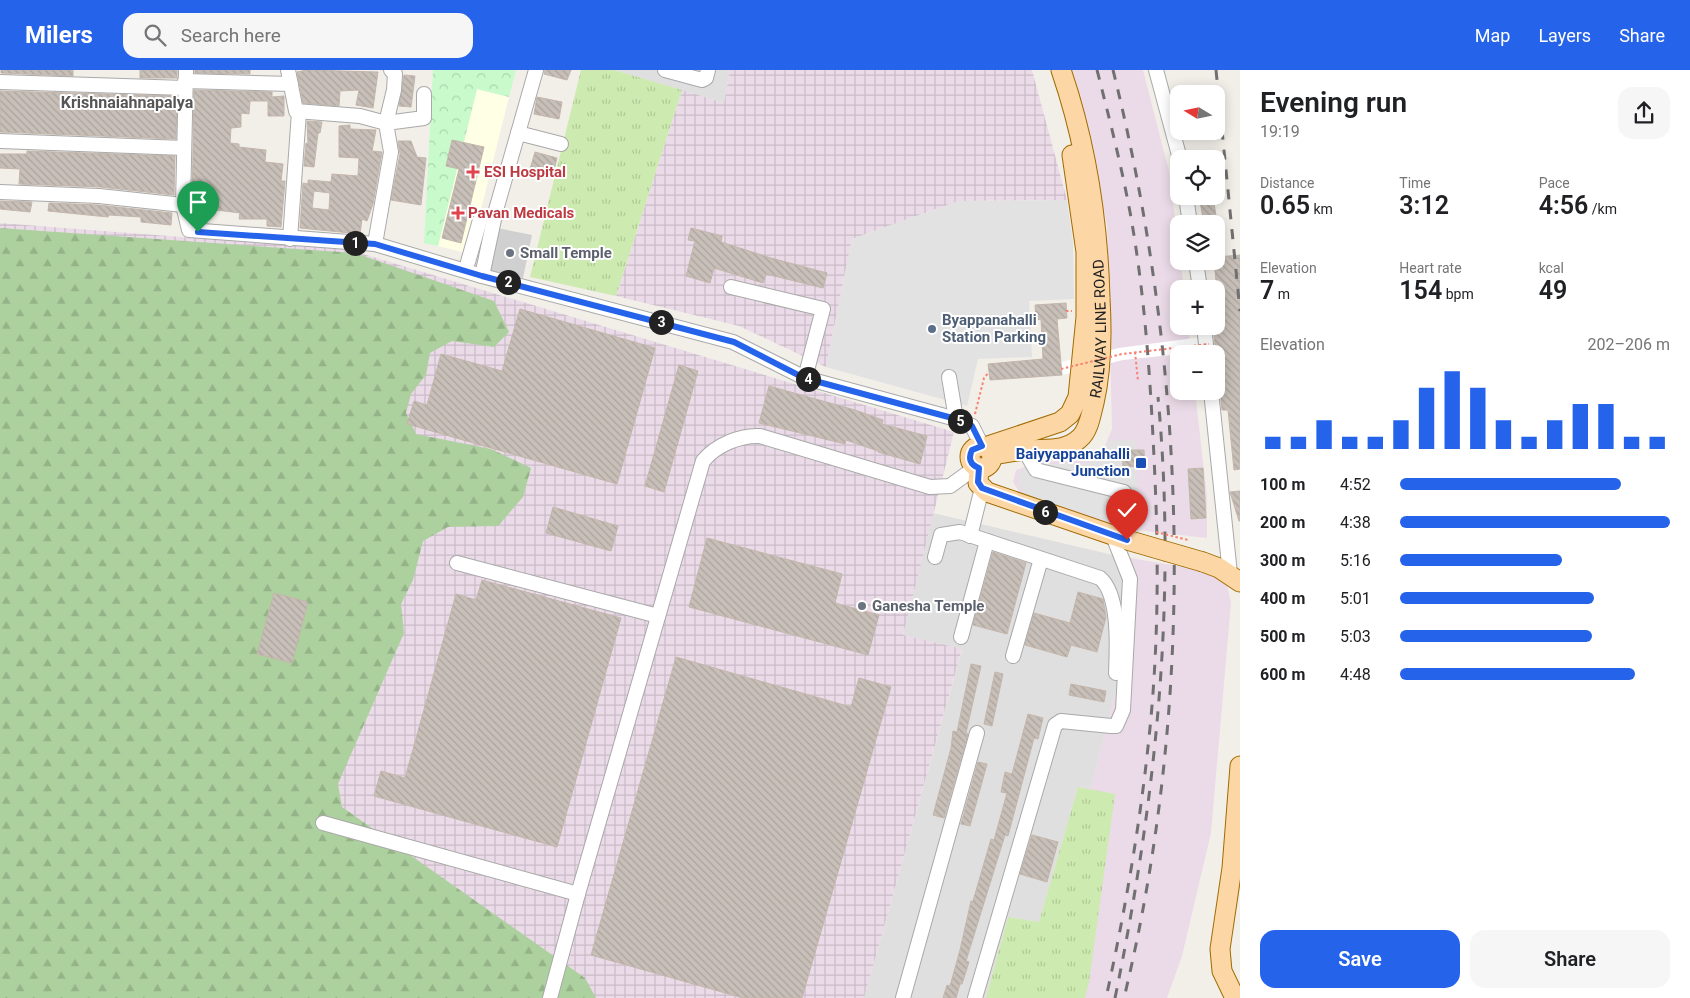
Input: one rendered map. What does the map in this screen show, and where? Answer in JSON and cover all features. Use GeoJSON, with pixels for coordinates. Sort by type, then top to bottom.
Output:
{"type":"FeatureCollection","features":[{"type":"Feature","properties":{"kind":"main road","name":"RAILWAY LINE ROAD"},"geometry":{"type":"LineString","coordinates":[[986,449],[1060,422],[1070,414],[1078,397],[1086,317],[1086,252],[1069,133],[1050,70]]}},
{"type":"Feature","properties":{"kind":"main road","name":"RAILWAY LINE ROAD"},"geometry":{"type":"LineString","coordinates":[[986,449],[1050,451],[1063,448],[1080,438],[1089,424],[1099,370],[1101,331],[1099,263],[1091,188],[1076,117],[1061,70]]}},
{"type":"Feature","properties":{"kind":"main road"},"geometry":{"type":"LineString","coordinates":[[986,449],[989,465],[977,468],[978,482],[982,488],[1125,534],[1203,562],[1235,578]]}},
{"type":"Feature","properties":{"kind":"main road"},"geometry":{"type":"LineString","coordinates":[[1240,766],[1228,950],[1232,971],[1240,989]]}},
{"type":"Feature","properties":{"kind":"main road"},"geometry":{"type":"LineString","coordinates":[[1232,868],[1221,935],[1220,959],[1226,982],[1235,998]]}},
{"type":"Feature","properties":{"kind":"street"},"geometry":{"type":"LineString","coordinates":[[288,70],[294,107],[298,112],[290,239]]}},
{"type":"Feature","properties":{"kind":"street"},"geometry":{"type":"LineString","coordinates":[[375,244],[391,152],[386,123],[394,90],[395,74],[390,70]]}},
{"type":"Feature","properties":{"kind":"street"},"geometry":{"type":"LineString","coordinates":[[483,271],[496,210],[536,70]]}},
{"type":"Feature","properties":{"kind":"street"},"geometry":{"type":"LineString","coordinates":[[665,70],[702,80],[706,78],[708,70]]}},
{"type":"Feature","properties":{"kind":"street"},"geometry":{"type":"LineString","coordinates":[[1156,70],[1178,150]]}},
{"type":"Feature","properties":{"kind":"street"},"geometry":{"type":"LineString","coordinates":[[0,82],[185,80],[291,84]]}},
{"type":"Feature","properties":{"kind":"street"},"geometry":{"type":"LineString","coordinates":[[185,80],[183,205],[189,230],[375,244],[483,271],[734,342],[804,378],[956,419],[972,426],[986,449]]}},
{"type":"Feature","properties":{"kind":"street"},"geometry":{"type":"LineString","coordinates":[[298,112],[360,116],[386,123],[424,118],[424,94]]}},
{"type":"Feature","properties":{"kind":"street"},"geometry":{"type":"LineString","coordinates":[[518,133],[561,144]]}},
{"type":"Feature","properties":{"kind":"street"},"geometry":{"type":"LineString","coordinates":[[0,141],[184,148]]}},
{"type":"Feature","properties":{"kind":"street"},"geometry":{"type":"LineString","coordinates":[[0,192],[99,196],[183,205]]}},
{"type":"Feature","properties":{"kind":"street"},"geometry":{"type":"LineString","coordinates":[[468,262],[480,220]]}},
{"type":"Feature","properties":{"kind":"street"},"geometry":{"type":"LineString","coordinates":[[446,257],[468,262],[483,271]]}},
{"type":"Feature","properties":{"kind":"street"},"geometry":{"type":"LineString","coordinates":[[731,286],[823,309],[804,378]]}},
{"type":"Feature","properties":{"kind":"street"},"geometry":{"type":"LineString","coordinates":[[950,377],[956,419]]}},
{"type":"Feature","properties":{"kind":"street"},"geometry":{"type":"LineString","coordinates":[[1212,400],[1235,578]]}},
{"type":"Feature","properties":{"kind":"street"},"geometry":{"type":"LineString","coordinates":[[550,998],[578,894],[703,461],[710,453],[722,446],[750,435],[760,436],[930,487],[950,486],[977,468]]}},
{"type":"Feature","properties":{"kind":"street"},"geometry":{"type":"LineString","coordinates":[[1028,450],[1029,458],[1036,470],[1124,492]]}},
{"type":"Feature","properties":{"kind":"street"},"geometry":{"type":"LineString","coordinates":[[970,536],[982,488]]}},
{"type":"Feature","properties":{"kind":"street"},"geometry":{"type":"LineString","coordinates":[[935,558],[941,535],[960,532],[1100,578],[1105,582],[1113,605],[1117,640],[1116,679]]}},
{"type":"Feature","properties":{"kind":"street"},"geometry":{"type":"LineString","coordinates":[[975,998],[1055,725],[1061,721],[1116,726],[1121,716],[1130,580],[1125,534]]}},
{"type":"Feature","properties":{"kind":"street"},"geometry":{"type":"LineString","coordinates":[[961,638],[987,541]]}},
{"type":"Feature","properties":{"kind":"street"},"geometry":{"type":"LineString","coordinates":[[1012,656],[1041,558]]}},
{"type":"Feature","properties":{"kind":"street"},"geometry":{"type":"LineString","coordinates":[[457,563],[658,616]]}},
{"type":"Feature","properties":{"kind":"street"},"geometry":{"type":"LineString","coordinates":[[903,998],[977,733]]}},
{"type":"Feature","properties":{"kind":"street"},"geometry":{"type":"LineString","coordinates":[[323,823],[578,894]]}},
{"type":"Feature","properties":{"kind":"path"},"geometry":{"type":"LineString","coordinates":[[1061,369],[1135,352],[1170,349]]}},
{"type":"Feature","properties":{"kind":"path"},"geometry":{"type":"LineString","coordinates":[[1135,352],[1138,381]]}},
{"type":"Feature","properties":{"kind":"path"},"geometry":{"type":"LineString","coordinates":[[972,426],[984,378],[989,372]]}},
{"type":"Feature","properties":{"kind":"path"},"geometry":{"type":"LineString","coordinates":[[1125,534],[1135,506]]}},
{"type":"Feature","properties":{"kind":"path"},"geometry":{"type":"LineString","coordinates":[[1155,532],[1188,540]]}},
{"type":"Feature","properties":{"kind":"shaded area"},"geometry":{"type":"Polygon","coordinates":[[[614,70],[730,70],[724,103],[614,70]]]}},
{"type":"Feature","properties":{"kind":"shaded area"},"geometry":{"type":"Polygon","coordinates":[[[730,70],[1032,70],[1067,200],[959,201],[852,239],[826,367],[739,326],[616,296],[682,90],[724,103],[730,70]]]}},
{"type":"Feature","properties":{"kind":"shaded area"},"geometry":{"type":"Polygon","coordinates":[[[1069,70],[1143,70],[1169,171],[1170,205],[1173,205],[1175,215],[1170,215],[1170,270],[1182,270],[1183,280],[1170,280],[1170,335],[1189,335],[1190,345],[1170,345],[1170,400],[1196,400],[1207,497],[1207,538],[1136,530],[1023,497],[1013,482],[1016,470],[1041,461],[1088,461],[1102,453],[1112,429],[1107,226],[1092,149],[1069,70]]]}},
{"type":"Feature","properties":{"kind":"shaded area","name":"ESI Hospital"},"geometry":{"type":"Polygon","coordinates":[[[477,89],[509,97],[470,254],[438,246],[477,89]]]}},
{"type":"Feature","properties":{"kind":"shaded area","name":"Byappanahalli Station Parking"},"geometry":{"type":"Polygon","coordinates":[[[1067,200],[1073,243],[1074,299],[1029,301],[1032,357],[978,359],[967,406],[826,367],[852,239],[959,201],[1067,200]]]}},
{"type":"Feature","properties":{"kind":"shaded area"},"geometry":{"type":"Polygon","coordinates":[[[0,223],[350,250],[954,432],[903,635],[962,649],[864,998],[0,998],[0,223]]]}},
{"type":"Feature","properties":{"kind":"shaded area","name":"Small Temple"},"geometry":{"type":"Polygon","coordinates":[[[497,228],[532,235],[523,278],[489,271],[497,228]]]}},
{"type":"Feature","properties":{"kind":"shaded area"},"geometry":{"type":"Polygon","coordinates":[[[1135,440],[1139,531],[1025,495],[1018,482],[1020,471],[1041,461],[1044,464],[1089,463],[1104,456],[1109,441],[1135,440]]]}},
{"type":"Feature","properties":{"kind":"shaded area"},"geometry":{"type":"Polygon","coordinates":[[[933,513],[1113,555],[1125,575],[1117,686],[1091,789],[1078,787],[1039,922],[1008,917],[986,998],[864,998],[962,650],[903,635],[933,513]]]}},
{"type":"Feature","properties":{"kind":"shaded area"},"geometry":{"type":"Polygon","coordinates":[[[1113,555],[1207,571],[1227,584],[1231,603],[1211,833],[1182,956],[1167,998],[986,998],[1008,917],[1039,922],[1078,787],[1091,788],[1117,686],[1125,575],[1113,555]]]}},
{"type":"Feature","properties":{"kind":"green space"},"geometry":{"type":"Polygon","coordinates":[[[433,70],[516,70],[509,97],[477,89],[438,246],[424,243],[433,70]]]}},
{"type":"Feature","properties":{"kind":"green space"},"geometry":{"type":"Polygon","coordinates":[[[581,70],[614,70],[682,90],[616,296],[530,277],[581,70]]]}},
{"type":"Feature","properties":{"kind":"green space"},"geometry":{"type":"Polygon","coordinates":[[[0,228],[355,253],[494,301],[509,332],[494,347],[452,341],[430,353],[426,375],[411,394],[406,413],[416,434],[491,449],[531,468],[523,497],[498,526],[448,527],[423,541],[413,580],[401,604],[404,633],[338,784],[342,807],[585,978],[596,998],[0,998],[0,228]]]}},
{"type":"Feature","properties":{"kind":"green space"},"geometry":{"type":"Polygon","coordinates":[[[1078,787],[1115,794],[1089,982],[1085,998],[986,998],[1008,917],[1039,922],[1078,787]]]}},
{"type":"Feature","properties":{"kind":"pier"},"geometry":{"type":"Polygon","coordinates":[[[1209,336],[1210,345],[1170,345],[1170,355],[1123,360],[1062,375],[1061,362],[1119,348],[1209,336]]]}},
{"type":"Feature","properties":{"kind":"building"},"geometry":{"type":"Polygon","coordinates":[[[1,70],[73,70],[73,76],[1,73],[1,70]]]}},
{"type":"Feature","properties":{"kind":"building"},"geometry":{"type":"Polygon","coordinates":[[[140,70],[177,70],[177,78],[140,78],[140,70]]]}},
{"type":"Feature","properties":{"kind":"building"},"geometry":{"type":"Polygon","coordinates":[[[195,70],[250,70],[250,74],[195,73],[195,70]]]}},
{"type":"Feature","properties":{"kind":"building"},"geometry":{"type":"Polygon","coordinates":[[[307,70],[378,72],[373,108],[356,105],[359,90],[340,91],[339,106],[303,103],[297,72],[307,70]]]}},
{"type":"Feature","properties":{"kind":"building"},"geometry":{"type":"Polygon","coordinates":[[[545,70],[571,70],[567,80],[544,74],[545,70]]]}},
{"type":"Feature","properties":{"kind":"building"},"geometry":{"type":"Polygon","coordinates":[[[404,75],[415,76],[411,107],[399,106],[404,75]]]}},
{"type":"Feature","properties":{"kind":"building"},"geometry":{"type":"Polygon","coordinates":[[[194,90],[272,92],[272,97],[284,96],[284,116],[268,116],[268,101],[250,101],[249,114],[241,113],[241,127],[231,128],[230,143],[239,144],[239,147],[266,150],[265,162],[283,164],[281,181],[285,181],[281,227],[267,226],[267,219],[239,219],[240,213],[208,209],[208,213],[194,212],[192,204],[194,90]]]}},
{"type":"Feature","properties":{"kind":"building"},"geometry":{"type":"Polygon","coordinates":[[[0,91],[177,96],[176,139],[0,132],[0,91]]]}},
{"type":"Feature","properties":{"kind":"building"},"geometry":{"type":"Polygon","coordinates":[[[537,97],[562,102],[559,119],[534,114],[537,97]]]}},
{"type":"Feature","properties":{"kind":"building"},"geometry":{"type":"Polygon","coordinates":[[[307,121],[322,122],[320,133],[318,133],[314,167],[304,166],[306,143],[308,144],[307,121]]]}},
{"type":"Feature","properties":{"kind":"building"},"geometry":{"type":"Polygon","coordinates":[[[350,125],[350,129],[376,130],[372,151],[382,152],[373,204],[367,221],[362,219],[360,234],[300,228],[303,183],[308,184],[308,180],[331,182],[332,174],[358,176],[359,158],[339,157],[339,126],[350,125]],[[314,191],[312,208],[329,210],[330,193],[314,191]]]}},
{"type":"Feature","properties":{"kind":"building"},"geometry":{"type":"Polygon","coordinates":[[[452,140],[484,147],[461,243],[442,238],[459,169],[446,166],[452,140]]]}},
{"type":"Feature","properties":{"kind":"building"},"geometry":{"type":"Polygon","coordinates":[[[398,141],[411,141],[417,157],[426,158],[421,205],[391,200],[400,154],[398,141]]]}},
{"type":"Feature","properties":{"kind":"building"},"geometry":{"type":"Polygon","coordinates":[[[27,151],[175,156],[174,195],[100,187],[19,184],[20,169],[0,168],[0,154],[27,154],[27,151]]]}},
{"type":"Feature","properties":{"kind":"building"},"geometry":{"type":"Polygon","coordinates":[[[535,152],[557,158],[553,174],[530,169],[535,152]]]}},
{"type":"Feature","properties":{"kind":"building"},"geometry":{"type":"Polygon","coordinates":[[[0,201],[32,202],[30,212],[0,209],[0,201]]]}},
{"type":"Feature","properties":{"kind":"building"},"geometry":{"type":"Polygon","coordinates":[[[49,203],[98,205],[172,213],[171,225],[141,222],[141,217],[109,215],[108,217],[48,211],[49,203]]]}},
{"type":"Feature","properties":{"kind":"building"},"geometry":{"type":"Polygon","coordinates":[[[1201,205],[1214,205],[1216,215],[1202,215],[1201,205]]]}},
{"type":"Feature","properties":{"kind":"building"},"geometry":{"type":"Polygon","coordinates":[[[691,228],[722,236],[721,242],[827,273],[823,288],[766,274],[763,283],[714,268],[710,283],[686,276],[695,241],[688,240],[691,228]]]}},
{"type":"Feature","properties":{"kind":"building"},"geometry":{"type":"Polygon","coordinates":[[[1240,255],[1240,469],[1234,470],[1228,410],[1222,410],[1221,400],[1225,400],[1225,345],[1215,345],[1214,335],[1225,335],[1225,280],[1216,280],[1215,270],[1225,270],[1225,256],[1240,255]]]}},
{"type":"Feature","properties":{"kind":"building"},"geometry":{"type":"Polygon","coordinates":[[[1066,303],[1067,318],[1057,319],[1062,375],[990,380],[988,364],[1043,359],[1041,319],[1036,320],[1035,305],[1066,303]]]}},
{"type":"Feature","properties":{"kind":"building"},"geometry":{"type":"Polygon","coordinates":[[[520,309],[655,348],[617,484],[407,424],[414,401],[427,405],[441,354],[502,371],[520,309]]]}},
{"type":"Feature","properties":{"kind":"building"},"geometry":{"type":"Polygon","coordinates":[[[679,365],[698,371],[664,492],[645,486],[679,365]]]}},
{"type":"Feature","properties":{"kind":"building"},"geometry":{"type":"Polygon","coordinates":[[[769,386],[855,410],[883,420],[882,424],[927,436],[920,464],[878,452],[846,440],[845,444],[759,423],[769,386]]]}},
{"type":"Feature","properties":{"kind":"building"},"geometry":{"type":"Polygon","coordinates":[[[1122,450],[1144,450],[1145,466],[1123,467],[1122,450]]]}},
{"type":"Feature","properties":{"kind":"building"},"geometry":{"type":"Polygon","coordinates":[[[1203,468],[1206,518],[1191,519],[1188,469],[1203,468]]]}},
{"type":"Feature","properties":{"kind":"building"},"geometry":{"type":"Polygon","coordinates":[[[1240,491],[1240,521],[1239,521],[1230,492],[1240,491]]]}},
{"type":"Feature","properties":{"kind":"building"},"geometry":{"type":"Polygon","coordinates":[[[553,507],[618,526],[611,551],[546,533],[553,507]]]}},
{"type":"Feature","properties":{"kind":"building"},"geometry":{"type":"Polygon","coordinates":[[[707,538],[842,574],[835,603],[879,615],[868,655],[689,607],[707,538]]]}},
{"type":"Feature","properties":{"kind":"building"},"geometry":{"type":"Polygon","coordinates":[[[993,552],[1026,563],[1007,634],[973,625],[993,552]]]}},
{"type":"Feature","properties":{"kind":"building"},"geometry":{"type":"Polygon","coordinates":[[[482,580],[621,618],[557,847],[374,796],[381,771],[405,778],[456,594],[476,600],[482,580]]]}},
{"type":"Feature","properties":{"kind":"building"},"geometry":{"type":"Polygon","coordinates":[[[1078,592],[1103,599],[1106,617],[1097,652],[1071,645],[1067,657],[1025,645],[1034,613],[1070,623],[1078,592]]]}},
{"type":"Feature","properties":{"kind":"building"},"geometry":{"type":"Polygon","coordinates":[[[274,593],[308,602],[292,663],[257,654],[274,593]]]}},
{"type":"Feature","properties":{"kind":"building"},"geometry":{"type":"Polygon","coordinates":[[[676,657],[851,707],[859,678],[891,687],[802,998],[743,998],[591,955],[676,657]]]}},
{"type":"Feature","properties":{"kind":"building"},"geometry":{"type":"Polygon","coordinates":[[[971,664],[981,666],[966,733],[968,734],[944,818],[933,815],[951,748],[953,731],[957,732],[971,664]]]}},
{"type":"Feature","properties":{"kind":"building"},"geometry":{"type":"Polygon","coordinates":[[[995,672],[1003,674],[992,726],[984,724],[995,672]]]}},
{"type":"Feature","properties":{"kind":"building"},"geometry":{"type":"Polygon","coordinates":[[[1071,684],[1106,691],[1104,702],[1069,695],[1071,684]]]}},
{"type":"Feature","properties":{"kind":"building"},"geometry":{"type":"Polygon","coordinates":[[[1028,714],[1043,718],[1038,739],[1034,738],[1008,836],[1005,835],[966,961],[969,962],[962,984],[960,984],[956,998],[943,998],[947,985],[950,986],[971,901],[973,901],[991,839],[994,840],[1007,793],[1001,792],[1005,772],[1012,774],[1028,714]]]}},
{"type":"Feature","properties":{"kind":"building"},"geometry":{"type":"Polygon","coordinates":[[[978,762],[987,764],[970,826],[961,824],[978,762]]]}},
{"type":"Feature","properties":{"kind":"building"},"geometry":{"type":"Polygon","coordinates":[[[1032,835],[1058,842],[1047,882],[1020,874],[1032,835]]]}},
{"type":"Feature","properties":{"kind":"railway"},"geometry":{"type":"LineString","coordinates":[[1097,70],[1115,141],[1136,245],[1150,379],[1157,546],[1156,647],[1148,747],[1130,873],[1106,998]]}},
{"type":"Feature","properties":{"kind":"railway"},"geometry":{"type":"LineString","coordinates":[[1113,70],[1138,184],[1157,300],[1169,416],[1174,534],[1172,651],[1164,768],[1148,884],[1124,998]]}},
{"type":"Feature","properties":{"kind":"railway"},"geometry":{"type":"LineString","coordinates":[[1216,70],[1240,311]]}},
{"type":"Feature","properties":{"kind":"railway"},"geometry":{"type":"LineString","coordinates":[[1115,998],[1142,849],[1159,699],[1164,624],[1165,549],[1158,397]]}},
{"type":"Feature","properties":{"kind":"place","name":"ESI Hospital"},"geometry":{"type":"Point","coordinates":[473,172]}},
{"type":"Feature","properties":{"kind":"place","name":"Pavan Medicals"},"geometry":{"type":"Point","coordinates":[458,213]}},
{"type":"Feature","properties":{"kind":"place","name":"Small Temple"},"geometry":{"type":"Point","coordinates":[510,253]}},
{"type":"Feature","properties":{"kind":"place","name":"Byappanahalli Station Parking"},"geometry":{"type":"Point","coordinates":[932,329]}},
{"type":"Feature","properties":{"kind":"place","name":"Baiyyappanahalli Junction"},"geometry":{"type":"Point","coordinates":[1141,463]}},
{"type":"Feature","properties":{"kind":"place","name":"Ganesha Temple"},"geometry":{"type":"Point","coordinates":[862,606]}},
{"type":"Feature","properties":{"kind":"district","name":"Krishnaiahnapalya"},"geometry":{"type":"Point","coordinates":[127,102]}},
{"type":"Feature","properties":{"kind":"route"},"geometry":{"type":"LineString","coordinates":[[198,232],[375,244],[482,276],[577,299],[734,342],[804,378],[956,419],[972,426],[982,446],[972,450],[970,462],[979,468],[978,482],[987,492],[1127,540]]}}]}
